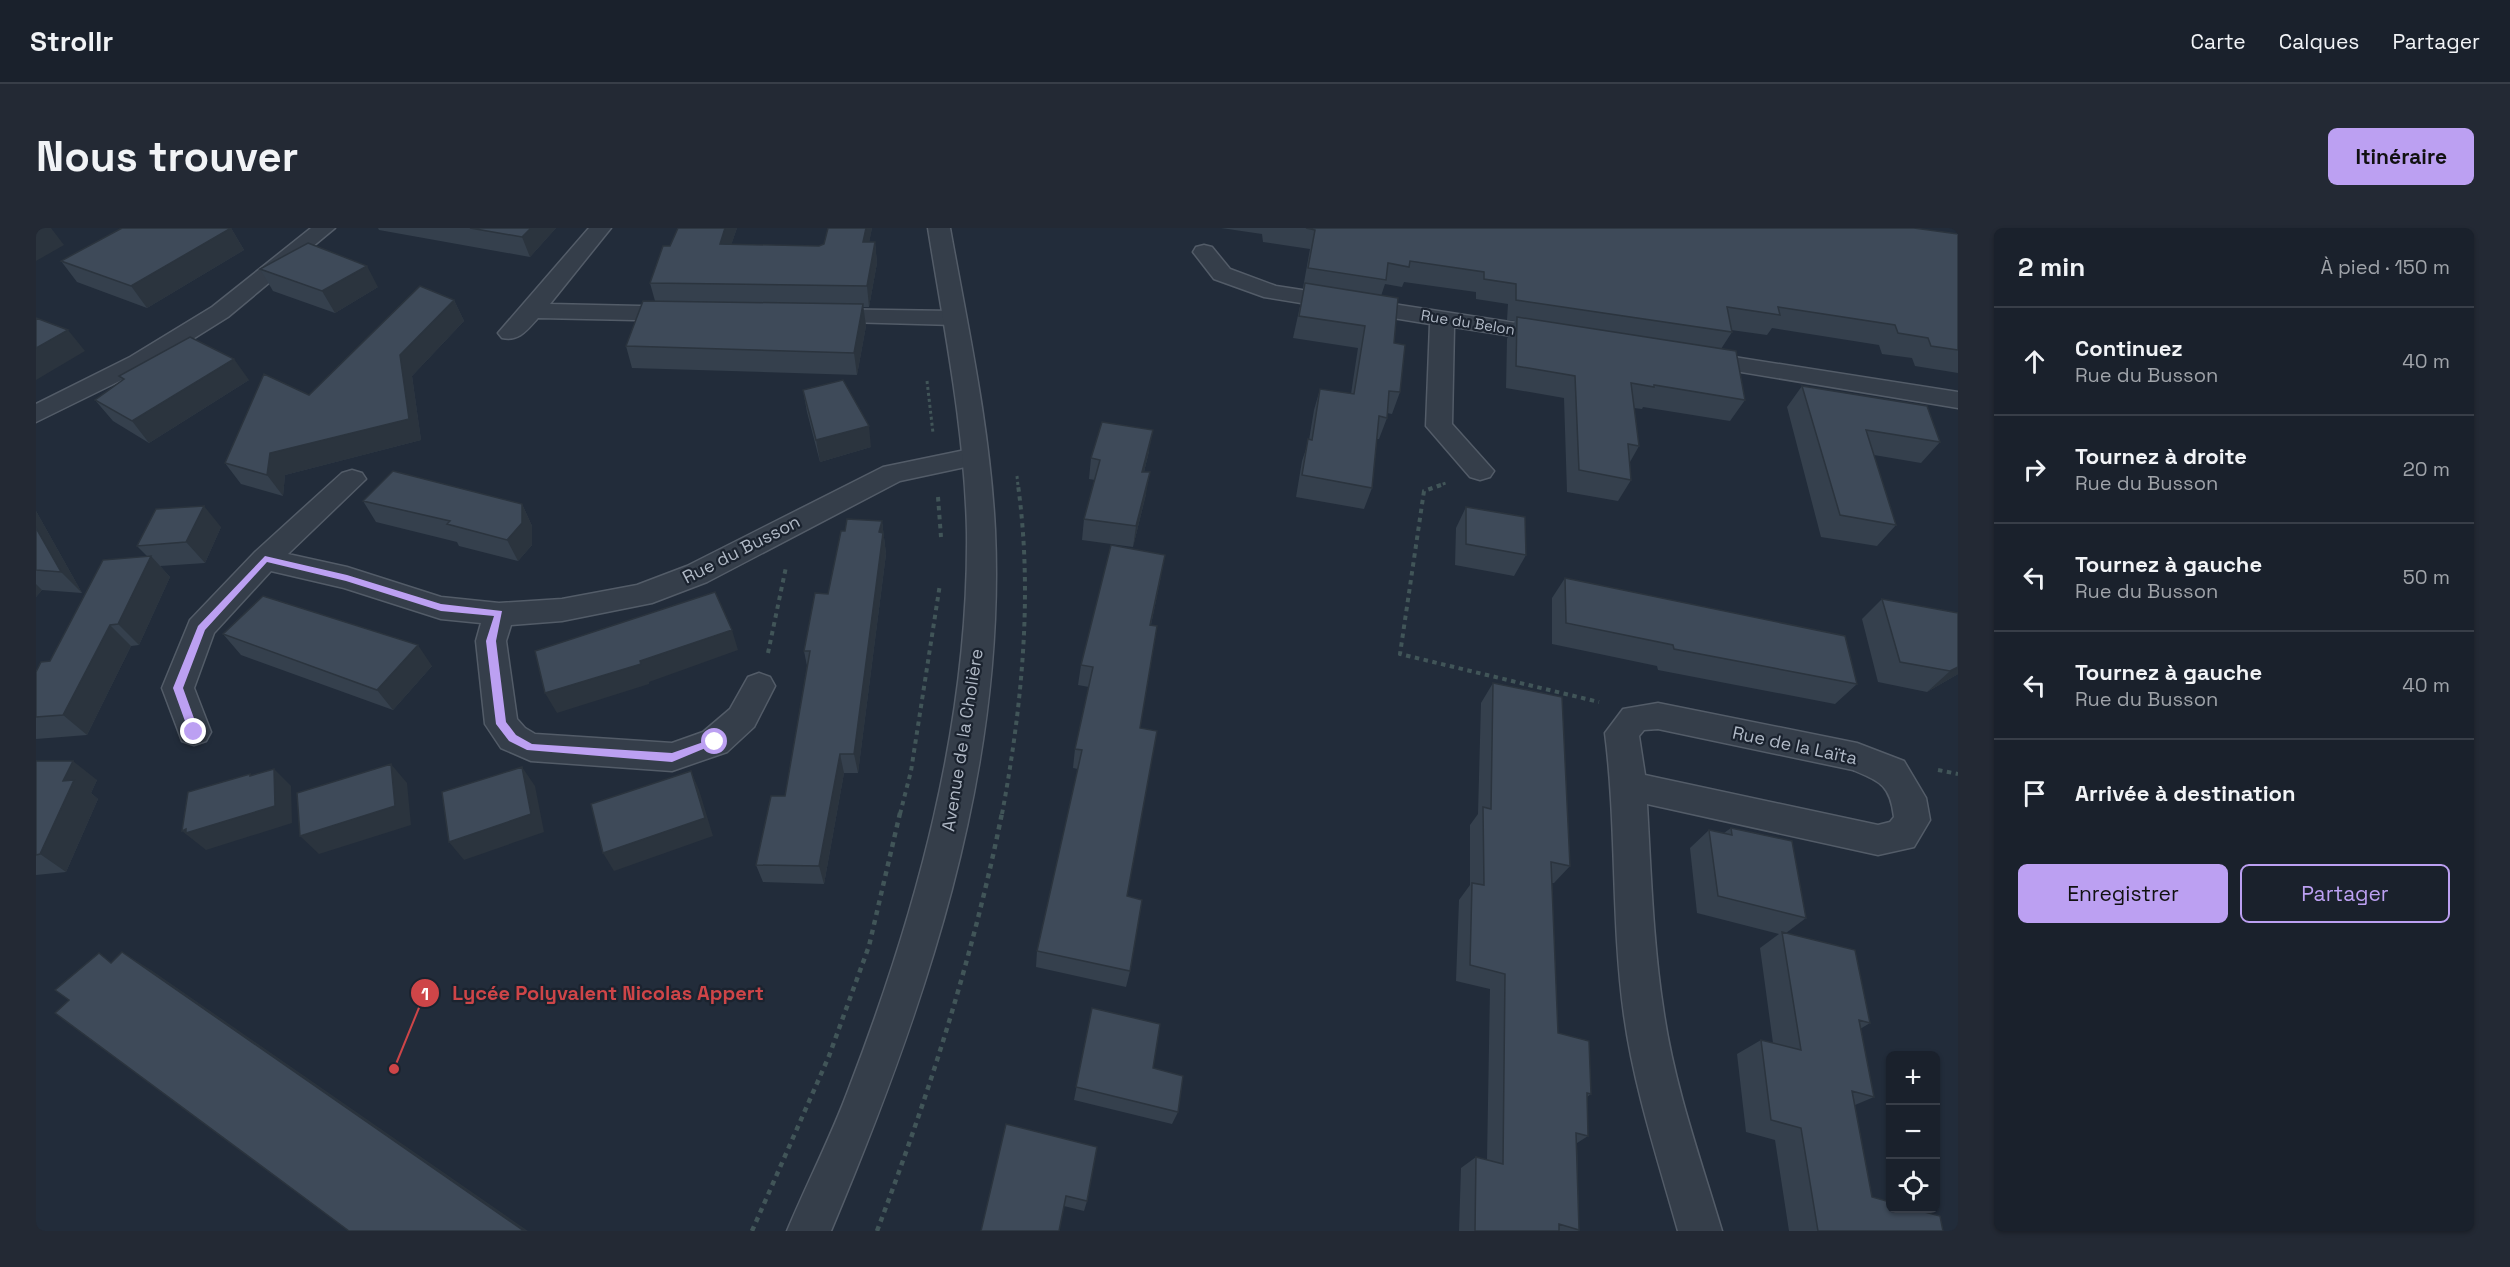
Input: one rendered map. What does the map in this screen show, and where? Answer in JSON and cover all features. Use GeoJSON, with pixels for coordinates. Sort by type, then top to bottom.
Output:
{"type":"FeatureCollection","features":[{"type":"Feature","properties":{"kind":"street"},"geometry":{"type":"LineString","coordinates":[[36,414],[139,362],[220,312],[324,228]]}},
{"type":"Feature","properties":{"kind":"street"},"geometry":{"type":"LineString","coordinates":[[510,333],[532,311],[600,228]]}},
{"type":"Feature","properties":{"kind":"street","name":"Avenue de la Cholière"},"geometry":{"type":"LineString","coordinates":[[809,1231],[877,1070],[918,939],[947,833],[964,743],[977,655],[981,542],[956,461],[954,318],[939,228]]}},
{"type":"Feature","properties":{"kind":"street","name":"Rue du Belon"},"geometry":{"type":"LineString","coordinates":[[1204,252],[1222,274],[1272,292],[1583,340]]}},
{"type":"Feature","properties":{"kind":"street"},"geometry":{"type":"LineString","coordinates":[[532,311],[709,314]]}},
{"type":"Feature","properties":{"kind":"street"},"geometry":{"type":"LineString","coordinates":[[792,316],[954,318]]}},
{"type":"Feature","properties":{"kind":"street"},"geometry":{"type":"LineString","coordinates":[[1442,318],[1439,426],[1480,471]]}},
{"type":"Feature","properties":{"kind":"street"},"geometry":{"type":"LineString","coordinates":[[1677,355],[1958,400]]}},
{"type":"Feature","properties":{"kind":"street","name":"Rue du Busson"},"geometry":{"type":"LineString","coordinates":[[265,559],[347,578],[441,608],[499,614],[562,610],[641,595],[697,574],[788,525],[893,473],[956,461]]}},
{"type":"Feature","properties":{"kind":"street"},"geometry":{"type":"LineString","coordinates":[[194,732],[178,688],[201,628],[265,559],[352,479]]}},
{"type":"Feature","properties":{"kind":"street"},"geometry":{"type":"LineString","coordinates":[[499,614],[491,641],[501,724],[513,738],[531,747],[672,758],[715,742],[742,718],[759,686]]}},
{"type":"Feature","properties":{"kind":"street","name":"Rue de la Laïta"},"geometry":{"type":"LineString","coordinates":[[1629,786],[1878,840],[1901,836],[1912,820],[1909,798],[1892,771],[1857,757],[1658,716],[1635,718]]}},
{"type":"Feature","properties":{"kind":"street"},"geometry":{"type":"LineString","coordinates":[[1635,718],[1622,733],[1629,786],[1633,899],[1644,1015],[1661,1093],[1700,1231]]}},
{"type":"Feature","properties":{"kind":"path"},"geometry":{"type":"LineString","coordinates":[[941,549],[956,461]]}},
{"type":"Feature","properties":{"kind":"path"},"geometry":{"type":"LineString","coordinates":[[1480,471],[1424,491],[1400,654],[1590,698],[1635,718]]}},
{"type":"Feature","properties":{"kind":"path"},"geometry":{"type":"LineString","coordinates":[[759,686],[786,578],[788,525]]}},
{"type":"Feature","properties":{"kind":"path"},"geometry":{"type":"LineString","coordinates":[[752,1231],[829,1056],[869,946],[884,874],[911,771],[930,662],[940,578]]}},
{"type":"Feature","properties":{"kind":"building"},"geometry":{"type":"Polygon","coordinates":[[[122,228],[231,228],[131,286],[61,261],[122,228]]]}},
{"type":"Feature","properties":{"kind":"building"},"geometry":{"type":"Polygon","coordinates":[[[470,228],[531,228],[522,237],[470,228]]]}},
{"type":"Feature","properties":{"kind":"building"},"geometry":{"type":"Polygon","coordinates":[[[678,228],[725,228],[720,244],[819,246],[824,244],[828,228],[866,228],[863,242],[875,242],[867,286],[650,283],[663,246],[670,246],[678,228]]]}},
{"type":"Feature","properties":{"kind":"building"},"geometry":{"type":"Polygon","coordinates":[[[1306,228],[1914,228],[1958,234],[1958,350],[1931,346],[1928,338],[1898,333],[1895,325],[1778,307],[1780,315],[1727,307],[1732,332],[1516,300],[1516,284],[1484,279],[1484,272],[1410,261],[1409,267],[1388,263],[1386,280],[1308,268],[1315,230],[1306,228]]]}},
{"type":"Feature","properties":{"kind":"building"},"geometry":{"type":"Polygon","coordinates":[[[308,243],[367,266],[322,291],[260,269],[308,243]]]}},
{"type":"Feature","properties":{"kind":"building"},"geometry":{"type":"Polygon","coordinates":[[[1305,283],[1398,298],[1394,343],[1405,345],[1400,392],[1389,391],[1387,418],[1379,416],[1372,488],[1302,475],[1308,439],[1312,440],[1320,389],[1354,394],[1365,326],[1299,316],[1305,283]]]}},
{"type":"Feature","properties":{"kind":"building"},"geometry":{"type":"Polygon","coordinates":[[[420,286],[454,300],[400,355],[409,419],[270,453],[267,475],[225,463],[264,374],[309,395],[420,286]]]}},
{"type":"Feature","properties":{"kind":"building"},"geometry":{"type":"Polygon","coordinates":[[[643,301],[863,304],[854,353],[626,346],[643,301]]]}},
{"type":"Feature","properties":{"kind":"building"},"geometry":{"type":"Polygon","coordinates":[[[1517,317],[1736,351],[1745,400],[1631,383],[1639,446],[1628,444],[1631,480],[1579,470],[1575,376],[1516,366],[1517,317]]]}},
{"type":"Feature","properties":{"kind":"building"},"geometry":{"type":"Polygon","coordinates":[[[36,318],[68,330],[36,348],[36,318]]]}},
{"type":"Feature","properties":{"kind":"building"},"geometry":{"type":"Polygon","coordinates":[[[190,337],[234,359],[132,421],[95,400],[124,379],[119,376],[190,337]]]}},
{"type":"Feature","properties":{"kind":"building"},"geometry":{"type":"Polygon","coordinates":[[[843,380],[869,426],[816,440],[803,390],[843,380]]]}},
{"type":"Feature","properties":{"kind":"building"},"geometry":{"type":"Polygon","coordinates":[[[1802,386],[1927,406],[1940,442],[1866,430],[1896,525],[1840,515],[1802,386]]]}},
{"type":"Feature","properties":{"kind":"building"},"geometry":{"type":"Polygon","coordinates":[[[1102,422],[1153,430],[1142,472],[1150,472],[1136,526],[1084,519],[1100,460],[1091,458],[1102,422]]]}},
{"type":"Feature","properties":{"kind":"building"},"geometry":{"type":"Polygon","coordinates":[[[393,471],[522,504],[522,523],[507,540],[447,524],[450,521],[363,501],[393,471]]]}},
{"type":"Feature","properties":{"kind":"building"},"geometry":{"type":"Polygon","coordinates":[[[204,506],[186,542],[137,546],[156,509],[204,506]]]}},
{"type":"Feature","properties":{"kind":"building"},"geometry":{"type":"Polygon","coordinates":[[[1466,507],[1525,517],[1526,555],[1466,544],[1466,507]]]}},
{"type":"Feature","properties":{"kind":"building"},"geometry":{"type":"Polygon","coordinates":[[[847,519],[882,521],[879,532],[883,533],[854,754],[840,754],[819,866],[756,865],[771,796],[785,796],[810,651],[804,651],[815,593],[828,594],[841,531],[845,531],[847,519]]]}},
{"type":"Feature","properties":{"kind":"building"},"geometry":{"type":"Polygon","coordinates":[[[36,528],[61,572],[36,570],[36,528]]]}},
{"type":"Feature","properties":{"kind":"building"},"geometry":{"type":"Polygon","coordinates":[[[1111,545],[1165,555],[1150,625],[1157,626],[1140,728],[1157,731],[1127,896],[1142,900],[1130,971],[1037,951],[1082,750],[1075,749],[1093,667],[1081,665],[1111,545]]]}},
{"type":"Feature","properties":{"kind":"building"},"geometry":{"type":"Polygon","coordinates":[[[151,556],[118,624],[110,625],[63,715],[36,717],[36,672],[41,662],[50,661],[103,560],[151,556]]]}},
{"type":"Feature","properties":{"kind":"building"},"geometry":{"type":"Polygon","coordinates":[[[1565,578],[1845,636],[1857,684],[1674,649],[1673,645],[1566,623],[1565,578]]]}},
{"type":"Feature","properties":{"kind":"building"},"geometry":{"type":"Polygon","coordinates":[[[715,592],[732,630],[640,661],[641,664],[545,693],[535,651],[715,592]]]}},
{"type":"Feature","properties":{"kind":"building"},"geometry":{"type":"Polygon","coordinates":[[[263,596],[418,645],[377,690],[223,634],[263,596]]]}},
{"type":"Feature","properties":{"kind":"building"},"geometry":{"type":"Polygon","coordinates":[[[1882,599],[1958,613],[1958,667],[1950,671],[1900,662],[1882,599]]]}},
{"type":"Feature","properties":{"kind":"building"},"geometry":{"type":"Polygon","coordinates":[[[1493,683],[1562,697],[1570,866],[1551,862],[1558,1033],[1589,1041],[1591,1094],[1587,1093],[1588,1136],[1576,1133],[1579,1230],[1559,1224],[1559,1231],[1475,1231],[1476,1157],[1503,1164],[1505,974],[1470,965],[1472,883],[1484,885],[1483,807],[1491,809],[1493,683]]]}},
{"type":"Feature","properties":{"kind":"building"},"geometry":{"type":"Polygon","coordinates":[[[36,761],[73,761],[63,781],[74,780],[40,854],[36,855],[36,761]]]}},
{"type":"Feature","properties":{"kind":"building"},"geometry":{"type":"Polygon","coordinates":[[[391,764],[395,806],[300,836],[297,793],[391,764]]]}},
{"type":"Feature","properties":{"kind":"building"},"geometry":{"type":"Polygon","coordinates":[[[522,767],[531,814],[449,842],[442,792],[522,767]]]}},
{"type":"Feature","properties":{"kind":"building"},"geometry":{"type":"Polygon","coordinates":[[[274,769],[275,806],[186,833],[186,829],[182,831],[188,792],[274,769]]]}},
{"type":"Feature","properties":{"kind":"building"},"geometry":{"type":"Polygon","coordinates":[[[691,771],[705,818],[603,853],[591,804],[691,771]]]}},
{"type":"Feature","properties":{"kind":"building"},"geometry":{"type":"Polygon","coordinates":[[[1731,828],[1792,841],[1806,918],[1718,896],[1709,830],[1732,835],[1731,828]]]}},
{"type":"Feature","properties":{"kind":"building"},"geometry":{"type":"Polygon","coordinates":[[[1782,932],[1855,950],[1870,1023],[1859,1020],[1874,1097],[1852,1091],[1872,1197],[1886,1201],[1886,1213],[1928,1213],[1940,1216],[1943,1231],[1818,1231],[1801,1128],[1771,1120],[1761,1040],[1801,1050],[1782,932]]]}},
{"type":"Feature","properties":{"kind":"building"},"geometry":{"type":"Polygon","coordinates":[[[122,952],[524,1231],[349,1231],[55,1013],[69,1000],[55,990],[99,953],[111,963],[122,952]]]}},
{"type":"Feature","properties":{"kind":"building"},"geometry":{"type":"Polygon","coordinates":[[[1092,1008],[1160,1024],[1153,1068],[1183,1076],[1178,1112],[1076,1087],[1092,1008]]]}},
{"type":"Feature","properties":{"kind":"building"},"geometry":{"type":"Polygon","coordinates":[[[1006,1124],[1097,1147],[1087,1201],[1066,1196],[1059,1231],[981,1231],[1006,1124]]]}},
{"type":"Feature","properties":{"kind":"place","name":"Lycée Polyvalent Nicolas Appert"},"geometry":{"type":"Point","coordinates":[394,1069]}},
{"type":"Feature","properties":{"kind":"route"},"geometry":{"type":"LineString","coordinates":[[194,732],[178,688],[201,628],[265,559],[347,578],[441,608],[499,614],[491,641],[501,724],[513,738],[531,747],[672,758],[715,742]]}}]}
